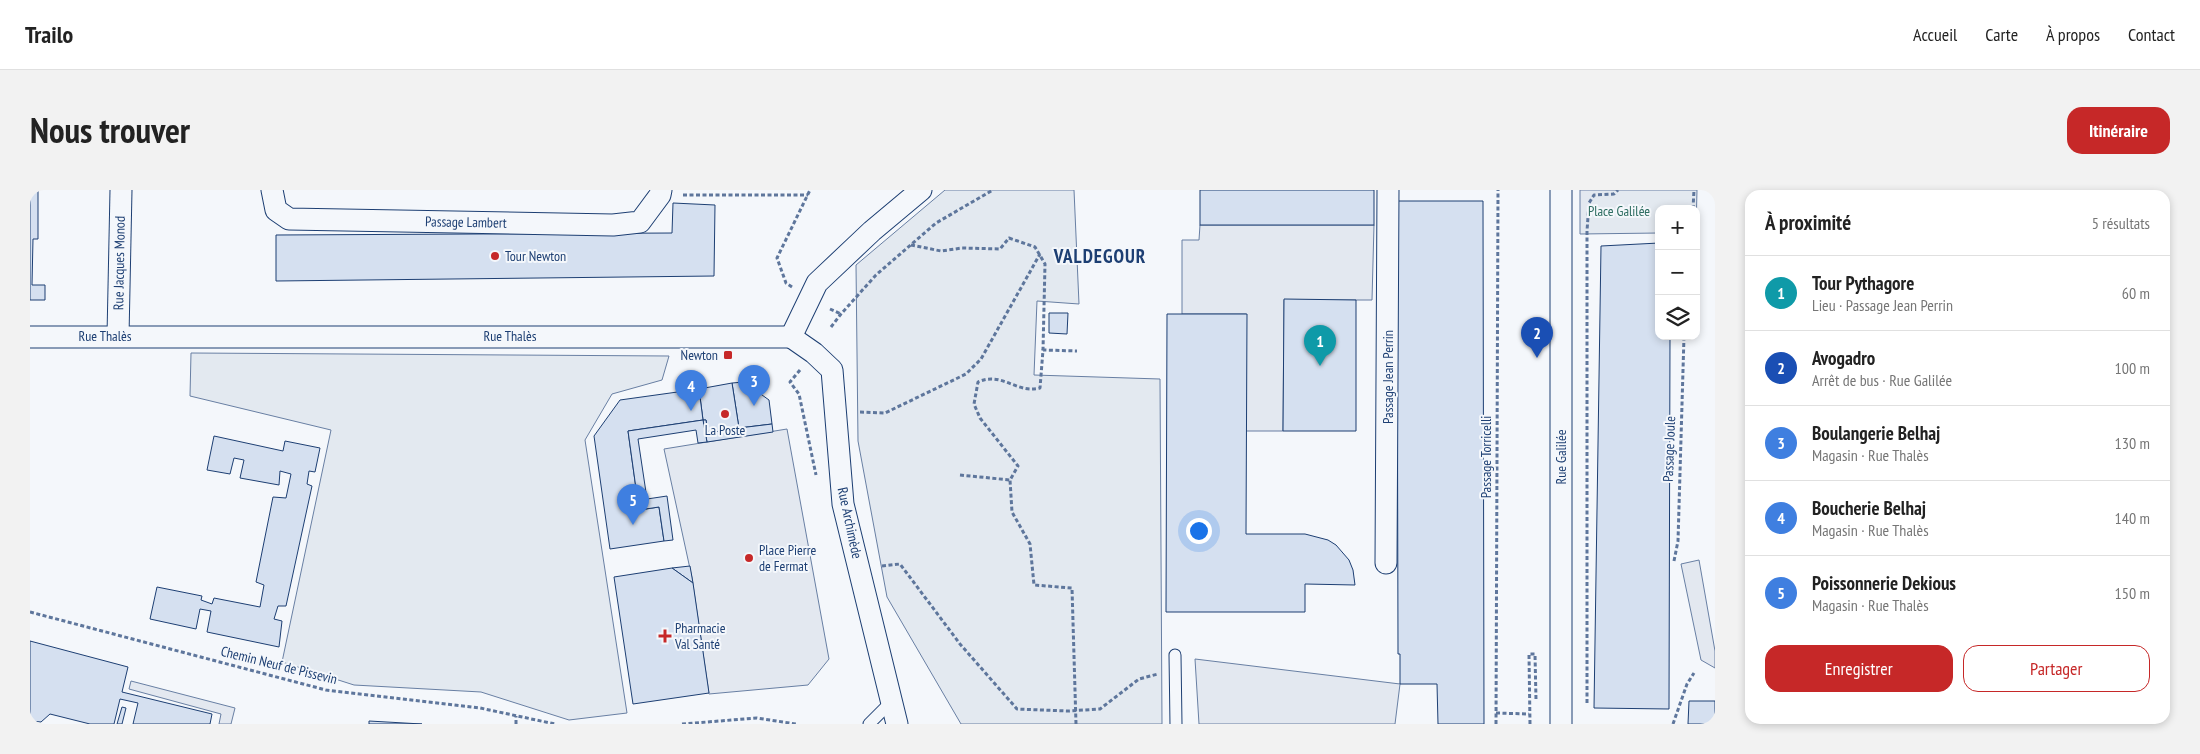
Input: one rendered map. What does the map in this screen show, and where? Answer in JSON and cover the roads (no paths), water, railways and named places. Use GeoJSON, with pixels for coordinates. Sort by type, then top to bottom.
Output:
{"type":"FeatureCollection","features":[{"type":"Feature","properties":{"kind":"street","name":"Rue Jacques Monod"},"geometry":{"type":"LineString","coordinates":[[118,336],[121,190]]}},
{"type":"Feature","properties":{"kind":"street","name":"Passage Lambert"},"geometry":{"type":"LineString","coordinates":[[272,190],[276,210],[289,219],[613,225],[640,222],[660,195],[668,192]]}},
{"type":"Feature","properties":{"kind":"street"},"geometry":{"type":"LineString","coordinates":[[791,336],[817,284],[872,231],[921,190]]}},
{"type":"Feature","properties":{"kind":"street","name":"Passage Jean Perrin"},"geometry":{"type":"LineString","coordinates":[[1386,563],[1388,190]]}},
{"type":"Feature","properties":{"kind":"street","name":"Rue Galilée"},"geometry":{"type":"LineString","coordinates":[[1561,190],[1561,724]]}},
{"type":"Feature","properties":{"kind":"street","name":"Rue Thalès"},"geometry":{"type":"LineString","coordinates":[[30,337],[791,336]]}},
{"type":"Feature","properties":{"kind":"street","name":"Rue Archimède"},"geometry":{"type":"LineString","coordinates":[[791,336],[814,353],[832,370],[843,504],[897,724]]}},
{"type":"Feature","properties":{"kind":"lane"},"geometry":{"type":"LineString","coordinates":[[1175,655],[1176,724]]}},
{"type":"Feature","properties":{"kind":"lane"},"geometry":{"type":"LineString","coordinates":[[869,724],[892,700]]}},
{"type":"Feature","properties":{"kind":"place","name":"Tour Newton"},"geometry":{"type":"Point","coordinates":[495,256]}},
{"type":"Feature","properties":{"kind":"place","name":"Newton"},"geometry":{"type":"Point","coordinates":[728,355]}},
{"type":"Feature","properties":{"kind":"place","name":"Avogadro"},"geometry":{"type":"Point","coordinates":[1537,358]}},
{"type":"Feature","properties":{"kind":"place","name":"Tour Pythagore"},"geometry":{"type":"Point","coordinates":[1320,366]}},
{"type":"Feature","properties":{"kind":"place","name":"Boulangerie Belhaj"},"geometry":{"type":"Point","coordinates":[754,406]}},
{"type":"Feature","properties":{"kind":"place","name":"Boucherie Belhaj"},"geometry":{"type":"Point","coordinates":[691,411]}},
{"type":"Feature","properties":{"kind":"place","name":"La Poste"},"geometry":{"type":"Point","coordinates":[725,414]}},
{"type":"Feature","properties":{"kind":"place","name":"Poissonnerie Dekious"},"geometry":{"type":"Point","coordinates":[633,525]}},
{"type":"Feature","properties":{"kind":"place","name":"Place Pierre de Fermat"},"geometry":{"type":"Point","coordinates":[749,558]}},
{"type":"Feature","properties":{"kind":"place","name":"Pharmacie Val Santé"},"geometry":{"type":"Point","coordinates":[665,636]}},
{"type":"Feature","properties":{"kind":"district","name":"VALDEGOUR"},"geometry":{"type":"Point","coordinates":[1100,256]}},
{"type":"Feature","properties":{"kind":"park label","name":"Place Galilée"},"geometry":{"type":"Point","coordinates":[1619,211]}}]}
